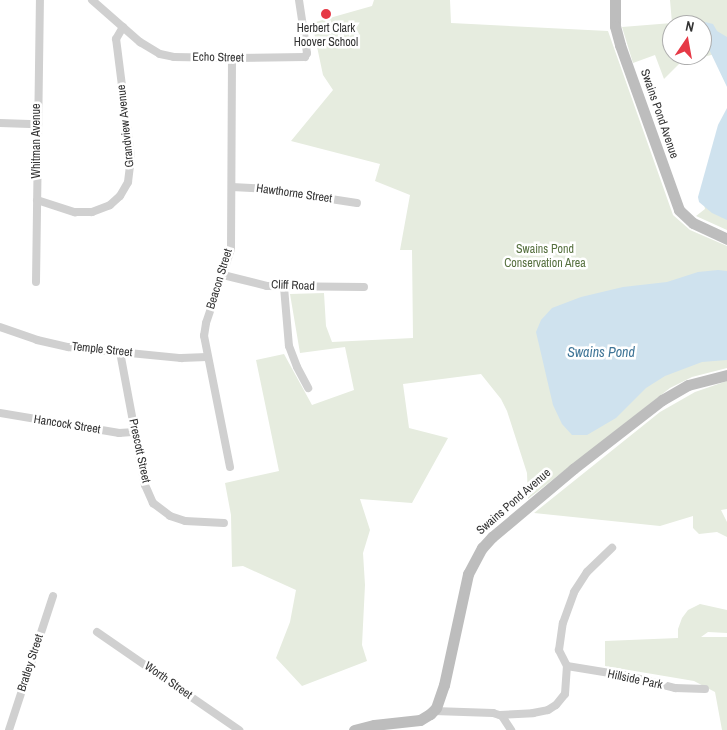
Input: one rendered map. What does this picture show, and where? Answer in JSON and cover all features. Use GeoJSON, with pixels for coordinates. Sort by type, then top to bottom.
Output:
{"type":"FeatureCollection","features":[{"type":"Feature","properties":{"kind":"street","name":"Whitman Avenue"},"geometry":{"type":"LineString","coordinates":[[36,282],[40,0]]}},
{"type":"Feature","properties":{"kind":"street","name":"Echo Street"},"geometry":{"type":"LineString","coordinates":[[92,0],[148,48],[162,55],[302,58],[305,57],[306,53],[299,0]]}},
{"type":"Feature","properties":{"kind":"street","name":"Swains Pond Avenue"},"geometry":{"type":"LineString","coordinates":[[615,0],[616,26],[620,45],[679,210],[693,223],[727,239]]}},
{"type":"Feature","properties":{"kind":"street","name":"Grandview Avenue"},"geometry":{"type":"LineString","coordinates":[[37,200],[75,212],[92,212],[110,205],[120,196],[128,182],[131,157],[116,40],[123,27]]}},
{"type":"Feature","properties":{"kind":"street","name":"Beacon Street"},"geometry":{"type":"LineString","coordinates":[[230,467],[206,357],[204,336],[206,323],[230,249],[232,58]]}},
{"type":"Feature","properties":{"kind":"street"},"geometry":{"type":"LineString","coordinates":[[0,123],[37,124]]}},
{"type":"Feature","properties":{"kind":"street","name":"Hawthorne Street"},"geometry":{"type":"LineString","coordinates":[[232,187],[265,189],[357,204]]}},
{"type":"Feature","properties":{"kind":"street","name":"Cliff Road"},"geometry":{"type":"LineString","coordinates":[[223,275],[250,283],[284,287],[364,288]]}},
{"type":"Feature","properties":{"kind":"street"},"geometry":{"type":"LineString","coordinates":[[284,287],[289,346],[308,388]]}},
{"type":"Feature","properties":{"kind":"street","name":"Temple Street"},"geometry":{"type":"LineString","coordinates":[[0,328],[58,345],[181,358],[206,357]]}},
{"type":"Feature","properties":{"kind":"street","name":"Prescott Street"},"geometry":{"type":"LineString","coordinates":[[120,352],[145,485],[156,507],[185,521],[224,523]]}},
{"type":"Feature","properties":{"kind":"street","name":"Swains Pond Avenue"},"geometry":{"type":"LineString","coordinates":[[434,711],[444,684],[467,578],[474,560],[486,543],[558,481],[662,400],[688,385],[727,375]]}},
{"type":"Feature","properties":{"kind":"street","name":"Hancock Street"},"geometry":{"type":"LineString","coordinates":[[0,413],[119,433],[135,432]]}},
{"type":"Feature","properties":{"kind":"street"},"geometry":{"type":"LineString","coordinates":[[354,730],[374,725],[420,720],[434,711],[485,712],[500,715],[533,713],[548,710],[556,705],[564,694],[566,666],[559,650],[559,640],[574,592],[598,560],[612,548]]}},
{"type":"Feature","properties":{"kind":"street","name":"Bratley Street"},"geometry":{"type":"LineString","coordinates":[[8,730],[53,596]]}},
{"type":"Feature","properties":{"kind":"street","name":"Worth Street"},"geometry":{"type":"LineString","coordinates":[[97,632],[239,730]]}},
{"type":"Feature","properties":{"kind":"street","name":"Hillside Park"},"geometry":{"type":"LineString","coordinates":[[566,666],[628,676],[675,688],[705,689]]}},
{"type":"Feature","properties":{"kind":"street"},"geometry":{"type":"LineString","coordinates":[[500,715],[511,730]]}},
{"type":"Feature","properties":{"kind":"green space","name":"Swains Pond Conservation Area"},"geometry":{"type":"Polygon","coordinates":[[[374,0],[450,0],[451,23],[608,31],[673,215],[690,230],[727,246],[727,368],[692,377],[670,388],[528,499],[527,473],[507,411],[501,399],[481,374],[403,384],[409,428],[448,438],[412,503],[360,499],[370,530],[363,553],[365,585],[362,645],[367,661],[302,686],[276,658],[290,622],[296,590],[243,566],[232,567],[231,515],[225,483],[279,471],[256,360],[284,354],[312,405],[354,390],[345,347],[300,353],[290,294],[324,293],[326,326],[332,342],[413,338],[412,250],[400,250],[410,195],[375,181],[380,164],[291,141],[333,90],[323,75],[312,23],[372,6],[374,0]]]}},
{"type":"Feature","properties":{"kind":"green space"},"geometry":{"type":"Polygon","coordinates":[[[670,0],[727,0],[727,82],[719,53],[712,55],[712,15],[671,15],[670,0]]]}},
{"type":"Feature","properties":{"kind":"green space"},"geometry":{"type":"Polygon","coordinates":[[[662,24],[662,65],[678,65],[664,79],[655,55],[633,63],[622,27],[662,24]]]}},
{"type":"Feature","properties":{"kind":"green space"},"geometry":{"type":"Polygon","coordinates":[[[727,124],[727,230],[696,216],[705,209],[702,193],[727,124]]]}},
{"type":"Feature","properties":{"kind":"green space"},"geometry":{"type":"Polygon","coordinates":[[[727,381],[727,509],[721,510],[727,522],[727,537],[717,532],[699,534],[693,528],[693,516],[660,526],[534,513],[660,412],[695,392],[727,381]]]}},
{"type":"Feature","properties":{"kind":"green space"},"geometry":{"type":"Polygon","coordinates":[[[700,604],[727,610],[727,633],[708,632],[701,637],[727,637],[727,730],[722,730],[715,692],[694,681],[605,666],[605,641],[678,638],[678,629],[682,618],[688,610],[700,604]]]}},
{"type":"Feature","properties":{"kind":"water"},"geometry":{"type":"Polygon","coordinates":[[[712,24],[717,31],[727,37],[727,87],[712,56],[712,24]]]}},
{"type":"Feature","properties":{"kind":"water"},"geometry":{"type":"Polygon","coordinates":[[[727,108],[727,220],[712,213],[699,202],[698,197],[718,125],[727,108]]]}},
{"type":"Feature","properties":{"kind":"water","name":"Swains Pond"},"geometry":{"type":"Polygon","coordinates":[[[727,271],[727,360],[702,362],[665,376],[646,388],[616,418],[587,435],[572,435],[562,424],[553,405],[536,332],[541,320],[552,308],[581,297],[623,287],[667,282],[698,272],[727,271]]]}},
{"type":"Feature","properties":{"kind":"place","name":"Herbert Clark Hoover School"},"geometry":{"type":"Point","coordinates":[326,14]}}]}
